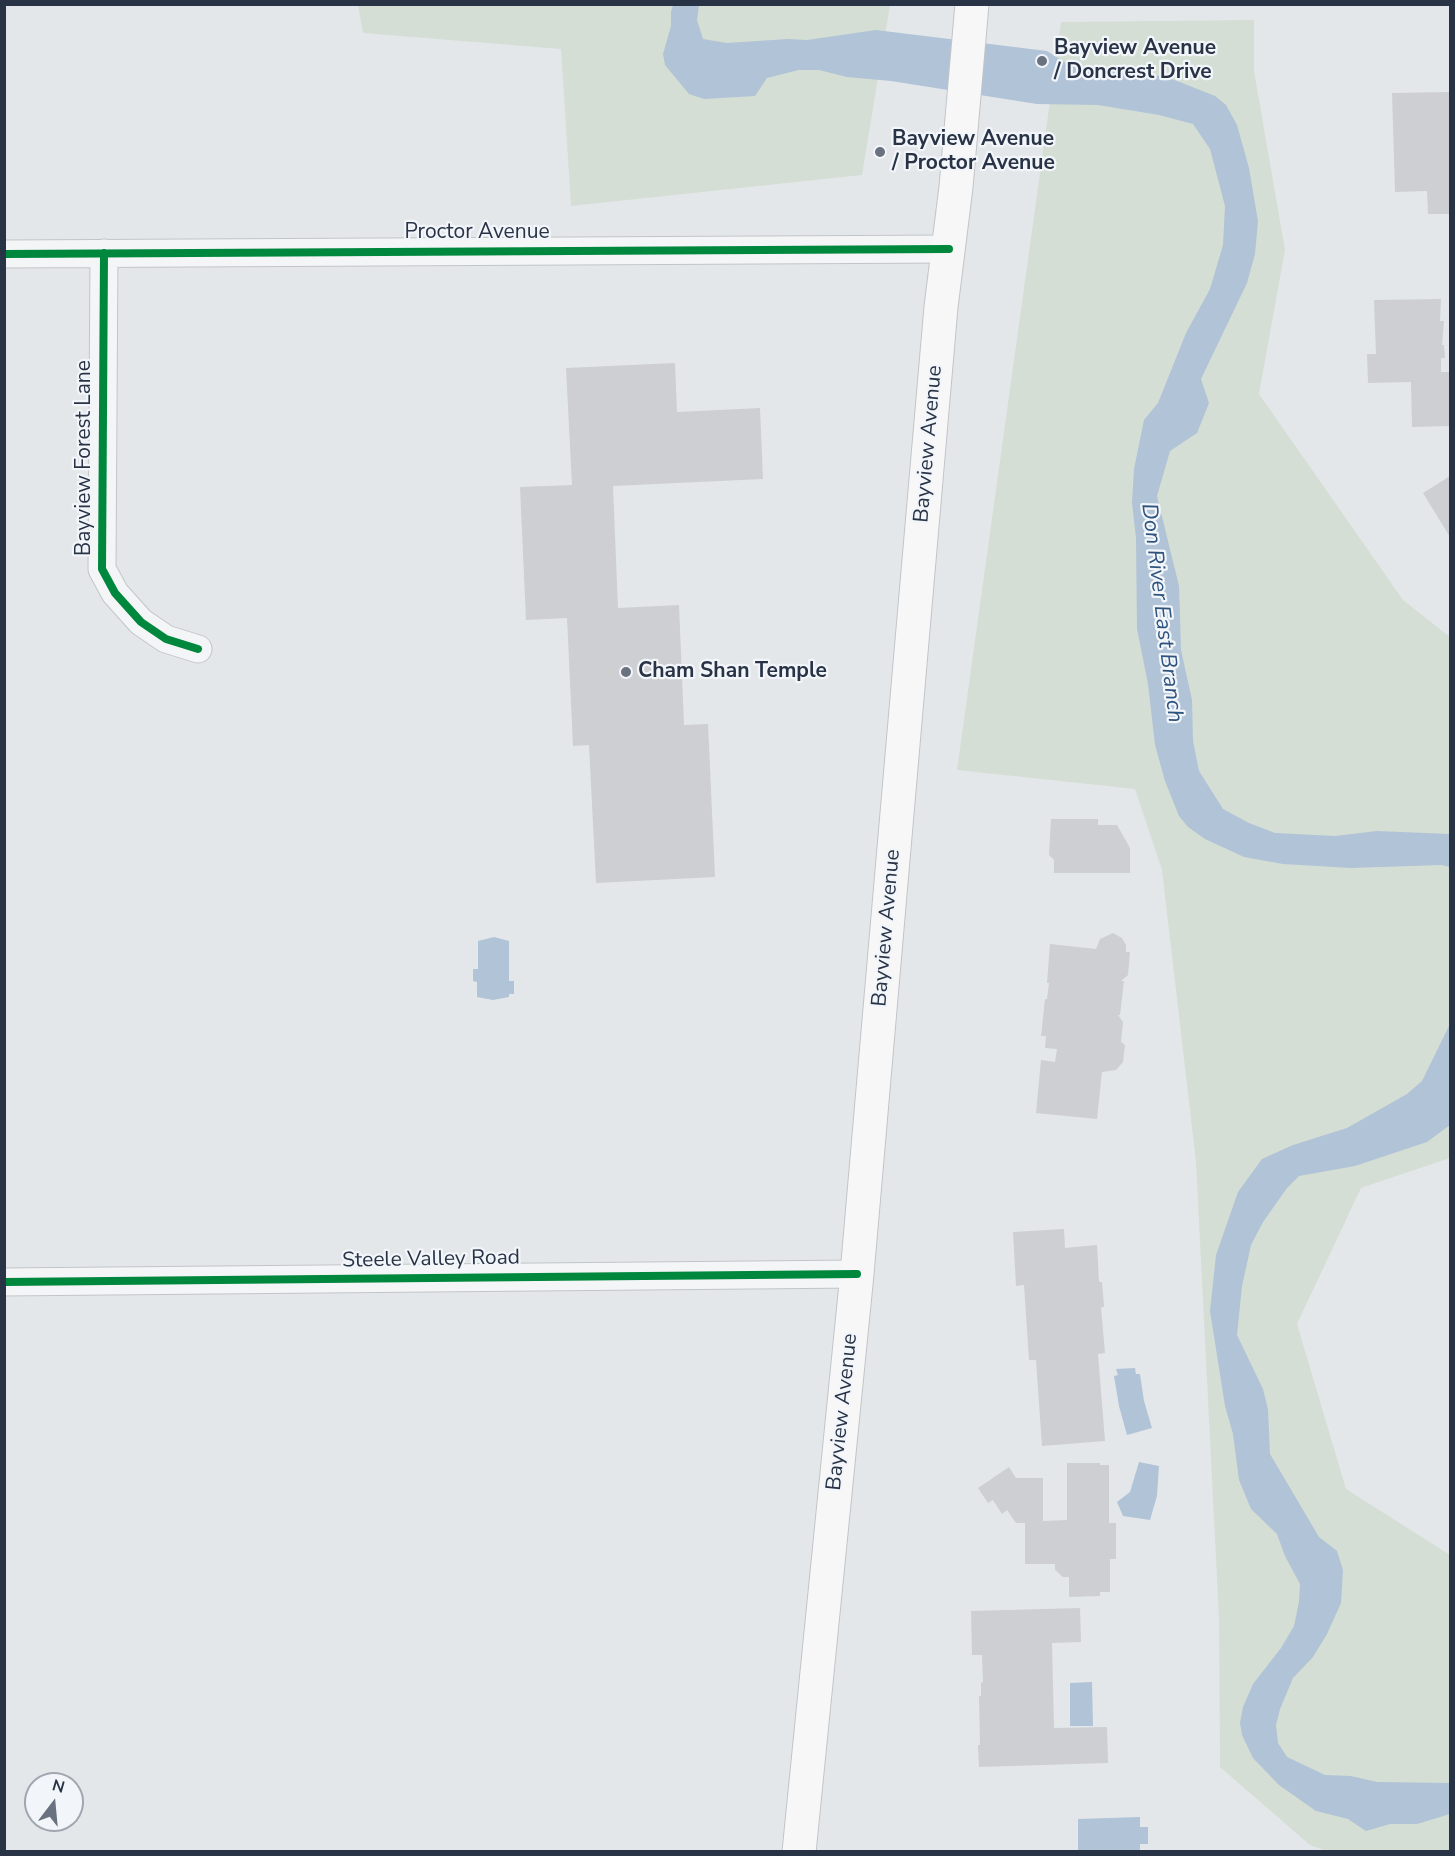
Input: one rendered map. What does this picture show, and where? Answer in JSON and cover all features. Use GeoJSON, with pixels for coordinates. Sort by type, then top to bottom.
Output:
{"type":"FeatureCollection","features":[{"type":"Feature","properties":{"kind":"main road","name":"Bayview Avenue"},"geometry":{"type":"LineString","coordinates":[[799,1851],[857,1274],[941,307],[960,150],[971,10]]}},
{"type":"Feature","properties":{"kind":"street","name":"Proctor Avenue"},"geometry":{"type":"LineString","coordinates":[[4,254],[949,249]]}},
{"type":"Feature","properties":{"kind":"street","name":"Bayview Forest Lane"},"geometry":{"type":"LineString","coordinates":[[104,253],[102,569],[115,593],[141,622],[166,639],[198,649]]}},
{"type":"Feature","properties":{"kind":"street","name":"Steele Valley Road"},"geometry":{"type":"LineString","coordinates":[[4,1282],[857,1274]]}},
{"type":"Feature","properties":{"kind":"shaded area"},"geometry":{"type":"Polygon","coordinates":[[[358,5],[890,5],[862,175],[571,206],[561,49],[363,33],[358,5]]]}},
{"type":"Feature","properties":{"kind":"shaded area"},"geometry":{"type":"Polygon","coordinates":[[[1254,20],[1254,71],[1285,250],[1259,394],[1403,600],[1450,637],[1450,1158],[1361,1188],[1297,1324],[1346,1489],[1450,1555],[1450,1851],[1330,1852],[1310,1845],[1220,1767],[1219,1618],[1196,1162],[1162,870],[1135,789],[957,770],[1061,22],[1254,20]]]}},
{"type":"Feature","properties":{"kind":"water","name":"Don River East Branch"},"geometry":{"type":"Polygon","coordinates":[[[673,5],[699,5],[697,20],[703,39],[727,43],[807,40],[876,30],[1047,51],[1069,65],[1167,77],[1215,96],[1226,105],[1237,125],[1249,168],[1258,221],[1255,254],[1247,283],[1201,379],[1209,403],[1197,433],[1170,451],[1157,496],[1179,586],[1181,650],[1192,700],[1193,741],[1199,771],[1223,809],[1249,823],[1275,833],[1335,836],[1377,831],[1450,834],[1450,867],[1441,865],[1351,868],[1283,864],[1244,857],[1205,839],[1188,827],[1179,816],[1165,781],[1155,745],[1148,684],[1137,629],[1136,538],[1132,503],[1134,469],[1144,420],[1158,403],[1186,333],[1210,289],[1223,245],[1225,206],[1210,149],[1193,124],[1159,115],[1098,105],[1037,104],[891,81],[847,77],[819,70],[799,70],[767,78],[755,96],[704,99],[689,94],[665,65],[663,54],[671,26],[673,5]]]}},
{"type":"Feature","properties":{"kind":"water"},"geometry":{"type":"Polygon","coordinates":[[[494,937],[509,941],[509,981],[514,981],[514,994],[493,1000],[477,997],[477,982],[473,981],[473,969],[478,969],[478,941],[494,937]]]}},
{"type":"Feature","properties":{"kind":"water"},"geometry":{"type":"Polygon","coordinates":[[[1450,1024],[1450,1125],[1427,1142],[1355,1166],[1299,1176],[1287,1188],[1263,1222],[1251,1245],[1242,1286],[1237,1335],[1263,1389],[1268,1409],[1270,1454],[1319,1537],[1337,1551],[1343,1570],[1341,1603],[1327,1634],[1313,1657],[1293,1678],[1280,1709],[1276,1725],[1278,1743],[1287,1757],[1325,1775],[1351,1776],[1377,1782],[1450,1783],[1450,1814],[1417,1824],[1390,1824],[1366,1831],[1348,1819],[1316,1811],[1279,1785],[1253,1758],[1242,1735],[1240,1723],[1243,1707],[1253,1684],[1281,1648],[1294,1626],[1300,1584],[1285,1556],[1277,1534],[1251,1509],[1239,1480],[1233,1434],[1225,1406],[1210,1311],[1216,1255],[1238,1192],[1262,1159],[1293,1145],[1347,1128],[1407,1094],[1422,1081],[1450,1024]]]}},
{"type":"Feature","properties":{"kind":"water"},"geometry":{"type":"Polygon","coordinates":[[[1135,1368],[1136,1374],[1140,1374],[1144,1401],[1152,1428],[1127,1435],[1114,1376],[1118,1375],[1116,1369],[1135,1368]]]}},
{"type":"Feature","properties":{"kind":"water"},"geometry":{"type":"Polygon","coordinates":[[[1139,1462],[1159,1466],[1157,1496],[1150,1520],[1123,1516],[1117,1502],[1130,1492],[1139,1462]]]}},
{"type":"Feature","properties":{"kind":"water"},"geometry":{"type":"Polygon","coordinates":[[[1092,1682],[1093,1726],[1070,1726],[1070,1683],[1092,1682]]]}},
{"type":"Feature","properties":{"kind":"water"},"geometry":{"type":"Polygon","coordinates":[[[1140,1817],[1140,1827],[1148,1827],[1148,1844],[1140,1844],[1140,1851],[1078,1851],[1078,1819],[1140,1817]]]}},
{"type":"Feature","properties":{"kind":"building"},"geometry":{"type":"Polygon","coordinates":[[[1450,92],[1450,214],[1428,214],[1427,191],[1395,192],[1392,93],[1450,92]]]}},
{"type":"Feature","properties":{"kind":"building"},"geometry":{"type":"Polygon","coordinates":[[[1441,299],[1440,321],[1444,321],[1442,345],[1444,345],[1445,358],[1441,358],[1441,372],[1450,372],[1450,426],[1412,427],[1411,382],[1368,383],[1367,354],[1376,354],[1374,300],[1441,299]]]}},
{"type":"Feature","properties":{"kind":"building","name":"Cham Shan Temple"},"geometry":{"type":"Polygon","coordinates":[[[675,363],[677,412],[760,408],[763,479],[613,486],[618,608],[679,605],[684,725],[708,724],[715,877],[596,883],[589,745],[573,746],[567,618],[526,620],[520,487],[572,485],[566,368],[675,363]]]}},
{"type":"Feature","properties":{"kind":"building"},"geometry":{"type":"Polygon","coordinates":[[[1450,476],[1450,537],[1423,493],[1450,476]]]}},
{"type":"Feature","properties":{"kind":"building"},"geometry":{"type":"Polygon","coordinates":[[[1051,819],[1098,819],[1098,825],[1117,825],[1130,848],[1130,873],[1054,873],[1054,860],[1049,855],[1051,819]]]}},
{"type":"Feature","properties":{"kind":"building"},"geometry":{"type":"Polygon","coordinates":[[[1113,933],[1122,938],[1126,945],[1126,952],[1130,952],[1128,975],[1121,981],[1124,981],[1120,1015],[1118,1015],[1123,1022],[1121,1042],[1125,1045],[1123,1062],[1116,1070],[1102,1072],[1097,1119],[1036,1113],[1041,1060],[1055,1062],[1057,1049],[1045,1048],[1046,1036],[1041,1036],[1049,983],[1047,983],[1050,944],[1096,949],[1100,939],[1113,933]]]}},
{"type":"Feature","properties":{"kind":"building"},"geometry":{"type":"Polygon","coordinates":[[[1064,1229],[1065,1248],[1097,1245],[1099,1282],[1102,1282],[1104,1307],[1101,1307],[1105,1353],[1098,1354],[1105,1441],[1042,1446],[1036,1360],[1029,1360],[1024,1285],[1016,1286],[1013,1232],[1064,1229]]]}},
{"type":"Feature","properties":{"kind":"building"},"geometry":{"type":"Polygon","coordinates":[[[1067,1463],[1109,1465],[1109,1523],[1116,1523],[1116,1559],[1110,1559],[1110,1592],[1100,1592],[1100,1596],[1069,1597],[1069,1577],[1063,1577],[1055,1570],[1055,1564],[1025,1564],[1025,1523],[1016,1523],[1007,1510],[1002,1514],[993,1500],[988,1503],[978,1488],[1009,1467],[1016,1478],[1043,1478],[1043,1521],[1067,1520],[1067,1463]]]}},
{"type":"Feature","properties":{"kind":"building"},"geometry":{"type":"Polygon","coordinates":[[[1080,1608],[1081,1642],[1052,1643],[1054,1728],[1107,1727],[1108,1763],[979,1767],[979,1696],[981,1696],[981,1683],[983,1682],[982,1655],[972,1655],[971,1611],[1080,1608]]]}},
{"type":"Feature","properties":{"kind":"cycle path"},"geometry":{"type":"LineString","coordinates":[[4,254],[949,249]]}},
{"type":"Feature","properties":{"kind":"cycle path"},"geometry":{"type":"LineString","coordinates":[[104,253],[102,569],[115,593],[141,622],[166,639],[198,649]]}},
{"type":"Feature","properties":{"kind":"cycle path"},"geometry":{"type":"LineString","coordinates":[[4,1282],[857,1274]]}},
{"type":"Feature","properties":{"kind":"place","name":"Bayview Avenue / Doncrest Drive"},"geometry":{"type":"Point","coordinates":[1042,61]}},
{"type":"Feature","properties":{"kind":"place","name":"Bayview Avenue / Proctor Avenue"},"geometry":{"type":"Point","coordinates":[880,152]}},
{"type":"Feature","properties":{"kind":"place","name":"Cham Shan Temple"},"geometry":{"type":"Point","coordinates":[626,672]}}]}
